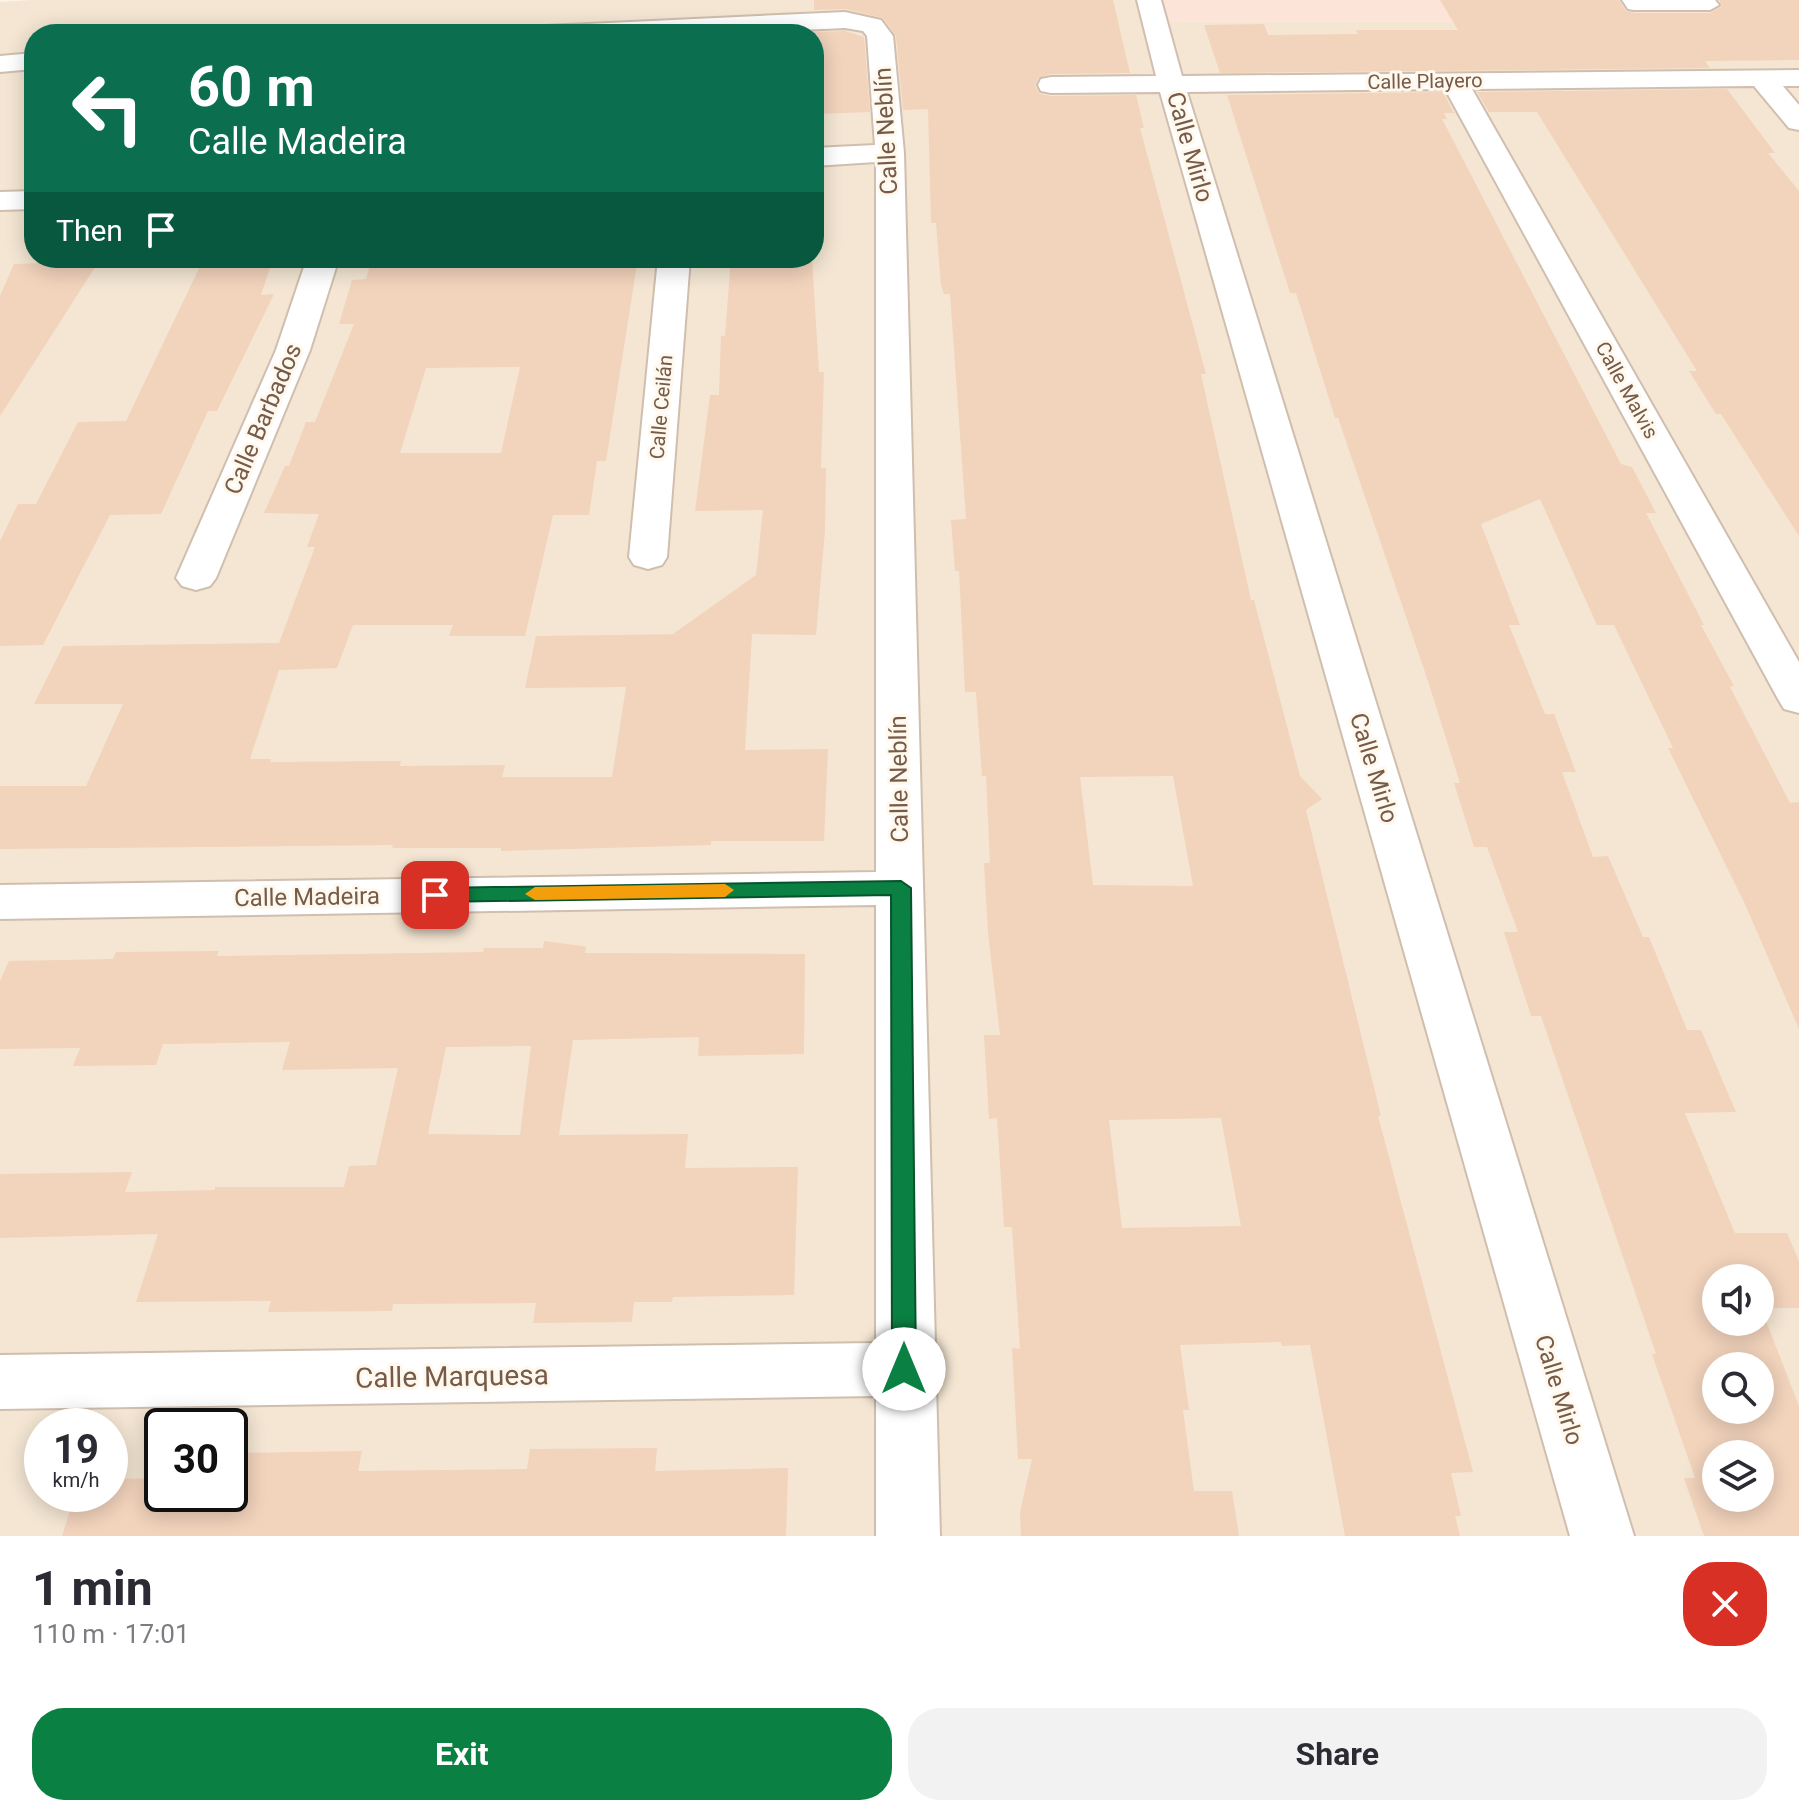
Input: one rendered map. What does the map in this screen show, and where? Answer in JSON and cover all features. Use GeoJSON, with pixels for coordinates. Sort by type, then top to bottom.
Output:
{"type":"FeatureCollection","features":[{"type":"Feature","properties":{"kind":"street","name":"Calle Mirlo"},"geometry":{"type":"LineString","coordinates":[[1149,0],[1171,84],[1602,1536]]}},
{"type":"Feature","properties":{"kind":"street","name":"Calle Neblín"},"geometry":{"type":"LineString","coordinates":[[769,24],[845,20],[872,25],[880,36],[890,153],[908,1536]]}},
{"type":"Feature","properties":{"kind":"street"},"geometry":{"type":"LineString","coordinates":[[0,64],[24,62]]}},
{"type":"Feature","properties":{"kind":"street"},"geometry":{"type":"LineString","coordinates":[[1761,78],[1799,122]]}},
{"type":"Feature","properties":{"kind":"street","name":"Calle Playero"},"geometry":{"type":"LineString","coordinates":[[1051,85],[1799,78]]}},
{"type":"Feature","properties":{"kind":"street","name":"Calle Malvis"},"geometry":{"type":"LineString","coordinates":[[1454,81],[1799,699]]}},
{"type":"Feature","properties":{"kind":"street"},"geometry":{"type":"LineString","coordinates":[[824,156],[890,153]]}},
{"type":"Feature","properties":{"kind":"street"},"geometry":{"type":"LineString","coordinates":[[0,202],[24,201]]}},
{"type":"Feature","properties":{"kind":"street","name":"Calle Barbados"},"geometry":{"type":"LineString","coordinates":[[196,578],[293,350],[320,268]]}},
{"type":"Feature","properties":{"kind":"street","name":"Calle Ceilán"},"geometry":{"type":"LineString","coordinates":[[648,557],[673,268]]}},
{"type":"Feature","properties":{"kind":"street","name":"Calle Madeira"},"geometry":{"type":"LineString","coordinates":[[0,902],[901,888]]}},
{"type":"Feature","properties":{"kind":"street","name":"Calle Marquesa"},"geometry":{"type":"LineString","coordinates":[[0,1382],[904,1369]]}},
{"type":"Feature","properties":{"kind":"lane"},"geometry":{"type":"LineString","coordinates":[[1630,0],[1634,5],[1710,5],[1706,0]]}},
{"type":"Feature","properties":{"kind":"shaded area"},"geometry":{"type":"Polygon","coordinates":[[[1153,0],[1160,22],[1799,21],[1799,1536],[0,1536],[0,2],[1153,0]]]}},
{"type":"Feature","properties":{"kind":"shaded area"},"geometry":{"type":"Polygon","coordinates":[[[1153,0],[1799,0],[1799,21],[1160,22],[1153,0]]]}},
{"type":"Feature","properties":{"kind":"building"},"geometry":{"type":"Polygon","coordinates":[[[814,0],[1113,0],[1130,73],[1050,74],[1038,78],[1035,86],[1040,94],[1051,96],[1136,95],[1144,128],[1140,128],[1206,374],[1201,374],[1251,600],[1254,600],[1300,776],[1322,799],[1306,810],[1381,1116],[1378,1116],[1473,1472],[1451,1473],[1461,1516],[1455,1516],[1460,1536],[1345,1536],[1310,1345],[1282,1346],[1281,1342],[1180,1345],[1189,1410],[1183,1410],[1194,1491],[1232,1491],[1239,1536],[1021,1536],[1020,1512],[1032,1459],[1018,1459],[1012,1348],[1020,1349],[1012,1227],[1004,1227],[997,1118],[989,1119],[984,1035],[1000,1035],[988,933],[984,863],[990,863],[986,776],[982,776],[976,692],[965,692],[959,571],[955,571],[951,520],[966,519],[950,294],[944,294],[941,285],[936,223],[931,223],[928,109],[903,110],[896,36],[883,18],[846,9],[814,10],[814,0]],[[1173,776],[1080,777],[1093,885],[1193,886],[1173,776]],[[1221,1118],[1109,1120],[1122,1228],[1241,1226],[1221,1118]]]}},
{"type":"Feature","properties":{"kind":"building"},"geometry":{"type":"Polygon","coordinates":[[[1440,0],[1619,0],[1626,11],[1634,13],[1710,13],[1722,6],[1719,0],[1799,0],[1799,60],[1705,61],[1710,68],[1220,73],[1204,25],[1264,24],[1268,35],[1358,34],[1356,30],[1458,30],[1440,0]]]}},
{"type":"Feature","properties":{"kind":"building"},"geometry":{"type":"Polygon","coordinates":[[[845,31],[864,37],[870,112],[824,114],[824,32],[845,31]]]}},
{"type":"Feature","properties":{"kind":"building"},"geometry":{"type":"Polygon","coordinates":[[[1727,89],[1775,153],[1768,153],[1799,191],[1799,536],[1721,414],[1716,414],[1689,371],[1697,371],[1537,112],[1489,112],[1477,92],[1727,89]]]}},
{"type":"Feature","properties":{"kind":"building"},"geometry":{"type":"Polygon","coordinates":[[[1443,92],[1454,113],[1444,113],[1447,119],[1442,119],[1621,464],[1632,467],[1656,513],[1646,513],[1790,803],[1799,802],[1799,1029],[1745,904],[1668,748],[1673,748],[1614,625],[1597,625],[1540,499],[1481,524],[1520,625],[1509,625],[1545,714],[1554,714],[1576,772],[1562,772],[1593,857],[1608,856],[1643,937],[1649,937],[1687,1030],[1701,1030],[1736,1112],[1685,1113],[1735,1233],[1787,1233],[1799,1261],[1799,1308],[1774,1308],[1774,1264],[1702,1264],[1702,1336],[1772,1336],[1799,1406],[1799,1536],[1704,1536],[1684,1478],[1695,1478],[1652,1354],[1656,1354],[1541,1016],[1531,1016],[1504,932],[1518,932],[1487,847],[1474,847],[1454,783],[1460,783],[1428,681],[1338,418],[1335,418],[1296,293],[1290,293],[1227,95],[1443,92]]]}},
{"type":"Feature","properties":{"kind":"building"},"geometry":{"type":"Polygon","coordinates":[[[14,264],[24,264],[24,268],[95,268],[0,416],[0,296],[14,264]]]}},
{"type":"Feature","properties":{"kind":"building"},"geometry":{"type":"Polygon","coordinates":[[[199,268],[270,268],[261,295],[274,294],[217,411],[208,411],[161,514],[110,515],[43,645],[0,646],[0,541],[18,504],[36,504],[78,422],[126,421],[199,268]]]}},
{"type":"Feature","properties":{"kind":"building"},"geometry":{"type":"Polygon","coordinates":[[[369,268],[636,268],[606,461],[597,461],[589,515],[553,515],[525,636],[449,636],[453,625],[353,625],[337,668],[279,670],[250,759],[271,759],[270,762],[401,761],[400,766],[505,765],[502,777],[612,777],[626,687],[525,688],[536,636],[693,634],[673,634],[756,575],[763,510],[695,511],[710,395],[719,395],[721,336],[725,336],[730,268],[813,268],[819,372],[824,372],[821,468],[826,468],[825,530],[816,635],[752,634],[745,750],[828,749],[824,841],[711,841],[711,845],[501,851],[501,848],[392,848],[393,845],[0,849],[0,786],[86,786],[123,704],[34,704],[63,646],[279,643],[315,547],[307,547],[319,514],[264,513],[285,466],[289,466],[306,422],[315,422],[354,324],[339,324],[352,280],[366,279],[369,268]],[[520,367],[426,368],[400,453],[501,453],[520,367]]]}},
{"type":"Feature","properties":{"kind":"building"},"geometry":{"type":"Polygon","coordinates":[[[544,941],[586,947],[585,953],[805,954],[804,1054],[698,1056],[699,1037],[573,1040],[559,1135],[688,1134],[685,1168],[798,1167],[794,1295],[673,1297],[672,1302],[634,1302],[632,1322],[533,1323],[536,1303],[393,1304],[392,1311],[268,1312],[271,1301],[136,1302],[158,1234],[0,1238],[0,1174],[132,1172],[125,1192],[215,1190],[215,1187],[344,1187],[349,1166],[376,1165],[398,1068],[282,1070],[290,1042],[163,1044],[156,1065],[73,1066],[80,1048],[0,1049],[0,981],[9,961],[113,959],[116,952],[219,951],[217,956],[483,952],[484,948],[543,948],[544,941]],[[531,1046],[446,1047],[428,1134],[520,1135],[531,1046]]]}},
{"type":"Feature","properties":{"kind":"building"},"geometry":{"type":"Polygon","coordinates":[[[657,1448],[655,1471],[788,1468],[786,1536],[62,1536],[69,1512],[128,1512],[128,1479],[144,1478],[144,1512],[248,1512],[248,1453],[362,1451],[358,1471],[527,1469],[530,1449],[657,1448]]]}},
{"type":"Feature","properties":{"kind":"slow traffic"},"geometry":{"type":"LineString","coordinates":[[535,894],[725,890]]}},
{"type":"Feature","properties":{"kind":"route"},"geometry":{"type":"LineString","coordinates":[[435,895],[901,888],[904,1369]]}}]}
